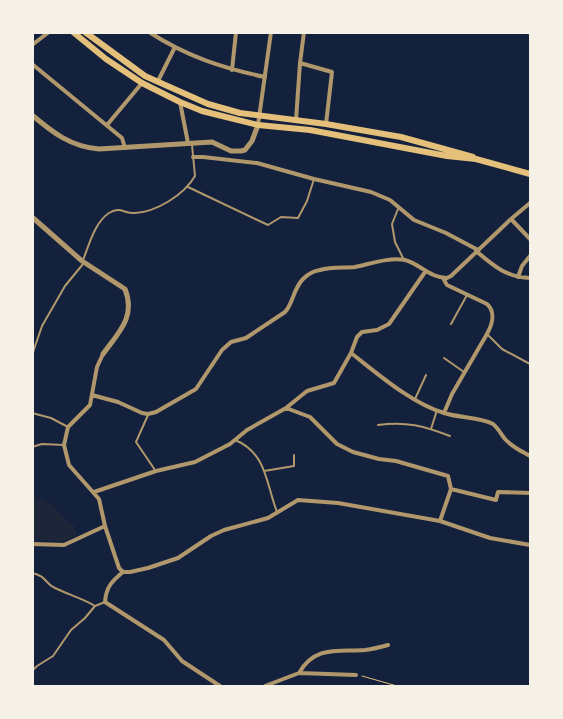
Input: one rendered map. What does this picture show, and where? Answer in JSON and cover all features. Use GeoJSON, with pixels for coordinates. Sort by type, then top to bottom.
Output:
{"type":"FeatureCollection","features":[{"type":"Feature","properties":{"kind":"main road"},"geometry":{"type":"LineString","coordinates":[[73,32],[142,83],[202,111],[258,125],[310,130],[447,156],[476,159]]}},
{"type":"Feature","properties":{"kind":"main road"},"geometry":{"type":"LineString","coordinates":[[85,32],[145,76],[208,104],[240,113],[326,124],[401,138],[465,154],[476,159],[530,174]]}},
{"type":"Feature","properties":{"kind":"street"},"geometry":{"type":"LineString","coordinates":[[32,44],[49,32]]}},
{"type":"Feature","properties":{"kind":"street"},"geometry":{"type":"LineString","coordinates":[[149,32],[174,48],[232,70],[265,77]]}},
{"type":"Feature","properties":{"kind":"street"},"geometry":{"type":"LineString","coordinates":[[232,70],[236,32]]}},
{"type":"Feature","properties":{"kind":"street"},"geometry":{"type":"LineString","coordinates":[[32,115],[60,137],[78,145],[98,149],[212,142],[232,151],[245,150],[252,141],[260,116],[271,32]]}},
{"type":"Feature","properties":{"kind":"street"},"geometry":{"type":"LineString","coordinates":[[296,120],[304,32]]}},
{"type":"Feature","properties":{"kind":"street"},"geometry":{"type":"LineString","coordinates":[[158,81],[174,48]]}},
{"type":"Feature","properties":{"kind":"street"},"geometry":{"type":"LineString","coordinates":[[300,63],[332,72],[326,124]]}},
{"type":"Feature","properties":{"kind":"street"},"geometry":{"type":"LineString","coordinates":[[32,64],[122,138],[125,148]]}},
{"type":"Feature","properties":{"kind":"street"},"geometry":{"type":"LineString","coordinates":[[107,125],[142,83]]}},
{"type":"Feature","properties":{"kind":"street"},"geometry":{"type":"LineString","coordinates":[[180,102],[190,143]]}},
{"type":"Feature","properties":{"kind":"street"},"geometry":{"type":"LineString","coordinates":[[193,157],[257,164],[371,192],[387,198],[414,220],[446,233],[477,250],[497,268],[518,278],[530,278]]}},
{"type":"Feature","properties":{"kind":"street"},"geometry":{"type":"LineString","coordinates":[[92,395],[118,402],[148,414],[156,412],[196,389],[222,350],[231,342],[246,338],[289,309],[297,286],[311,273],[390,260],[404,260],[425,272],[443,278],[451,276],[530,203]]}},
{"type":"Feature","properties":{"kind":"street"},"geometry":{"type":"LineString","coordinates":[[32,217],[83,261],[125,289],[128,298],[130,306],[127,319],[103,354],[98,367],[90,405],[68,427],[64,445],[68,465],[94,492],[100,505],[104,526],[119,568],[123,572]]}},
{"type":"Feature","properties":{"kind":"street"},"geometry":{"type":"LineString","coordinates":[[511,219],[530,239]]}},
{"type":"Feature","properties":{"kind":"street"},"geometry":{"type":"LineString","coordinates":[[518,278],[522,266],[530,256]]}},
{"type":"Feature","properties":{"kind":"street"},"geometry":{"type":"LineString","coordinates":[[94,492],[156,472],[195,462],[286,408],[307,391],[334,383],[351,354],[357,337],[362,332],[377,330],[389,324],[425,272]]}},
{"type":"Feature","properties":{"kind":"street"},"geometry":{"type":"LineString","coordinates":[[443,278],[447,285],[487,304],[493,311],[490,328],[452,394],[444,413]]}},
{"type":"Feature","properties":{"kind":"street"},"geometry":{"type":"LineString","coordinates":[[351,354],[394,387],[437,410],[495,425],[507,441],[530,456]]}},
{"type":"Feature","properties":{"kind":"street"},"geometry":{"type":"LineString","coordinates":[[286,408],[310,417],[337,444],[353,452],[379,459],[396,461],[448,476],[451,489],[440,521]]}},
{"type":"Feature","properties":{"kind":"street"},"geometry":{"type":"LineString","coordinates":[[451,489],[496,500],[498,492],[530,493]]}},
{"type":"Feature","properties":{"kind":"street"},"geometry":{"type":"LineString","coordinates":[[220,686],[182,661],[164,640],[105,602],[108,587],[112,581],[123,572],[148,568],[178,558],[211,536],[224,530],[262,520],[298,500],[338,504],[440,521],[490,538],[530,545]]}},
{"type":"Feature","properties":{"kind":"street"},"geometry":{"type":"LineString","coordinates":[[32,544],[64,545],[104,526]]}},
{"type":"Feature","properties":{"kind":"street"},"geometry":{"type":"LineString","coordinates":[[299,673],[304,664],[316,654],[345,650],[365,650],[388,645]]}},
{"type":"Feature","properties":{"kind":"street"},"geometry":{"type":"LineString","coordinates":[[265,686],[299,673],[356,675]]}},
{"type":"Feature","properties":{"kind":"lane"},"geometry":{"type":"LineString","coordinates":[[32,355],[42,326],[65,286],[83,261],[96,229],[102,220],[116,210],[123,210],[132,214],[148,210],[172,199],[188,187],[195,176],[190,143]]}},
{"type":"Feature","properties":{"kind":"lane"},"geometry":{"type":"LineString","coordinates":[[188,187],[268,225],[282,217],[298,218],[307,201],[314,179]]}},
{"type":"Feature","properties":{"kind":"lane"},"geometry":{"type":"LineString","coordinates":[[398,206],[392,224],[395,242],[404,260]]}},
{"type":"Feature","properties":{"kind":"lane"},"geometry":{"type":"LineString","coordinates":[[450,324],[467,295]]}},
{"type":"Feature","properties":{"kind":"lane"},"geometry":{"type":"LineString","coordinates":[[487,334],[502,348],[530,364]]}},
{"type":"Feature","properties":{"kind":"lane"},"geometry":{"type":"LineString","coordinates":[[444,358],[464,372]]}},
{"type":"Feature","properties":{"kind":"lane"},"geometry":{"type":"LineString","coordinates":[[415,399],[426,375]]}},
{"type":"Feature","properties":{"kind":"lane"},"geometry":{"type":"LineString","coordinates":[[431,429],[437,410]]}},
{"type":"Feature","properties":{"kind":"lane"},"geometry":{"type":"LineString","coordinates":[[32,413],[51,418],[68,427]]}},
{"type":"Feature","properties":{"kind":"lane"},"geometry":{"type":"LineString","coordinates":[[148,414],[136,442],[156,472]]}},
{"type":"Feature","properties":{"kind":"lane"},"geometry":{"type":"LineString","coordinates":[[378,425],[412,424],[450,436]]}},
{"type":"Feature","properties":{"kind":"lane"},"geometry":{"type":"LineString","coordinates":[[235,440],[246,445],[253,452],[264,471],[270,495],[277,512]]}},
{"type":"Feature","properties":{"kind":"lane"},"geometry":{"type":"LineString","coordinates":[[32,447],[42,444],[64,445]]}},
{"type":"Feature","properties":{"kind":"lane"},"geometry":{"type":"LineString","coordinates":[[264,471],[294,466],[294,456]]}},
{"type":"Feature","properties":{"kind":"lane"},"geometry":{"type":"LineString","coordinates":[[32,574],[44,578],[52,587],[82,598],[95,606]]}},
{"type":"Feature","properties":{"kind":"lane"},"geometry":{"type":"LineString","coordinates":[[32,671],[53,656],[71,630],[95,606],[105,602]]}},
{"type":"Feature","properties":{"kind":"path"},"geometry":{"type":"LineString","coordinates":[[521,32],[530,34]]}},
{"type":"Feature","properties":{"kind":"path"},"geometry":{"type":"LineString","coordinates":[[356,675],[397,686]]}},
{"type":"Feature","properties":{"kind":"shaded area"},"geometry":{"type":"Polygon","coordinates":[[[33,495],[53,505],[65,520],[74,525],[77,535],[63,542],[33,540],[33,495]]]}}]}
